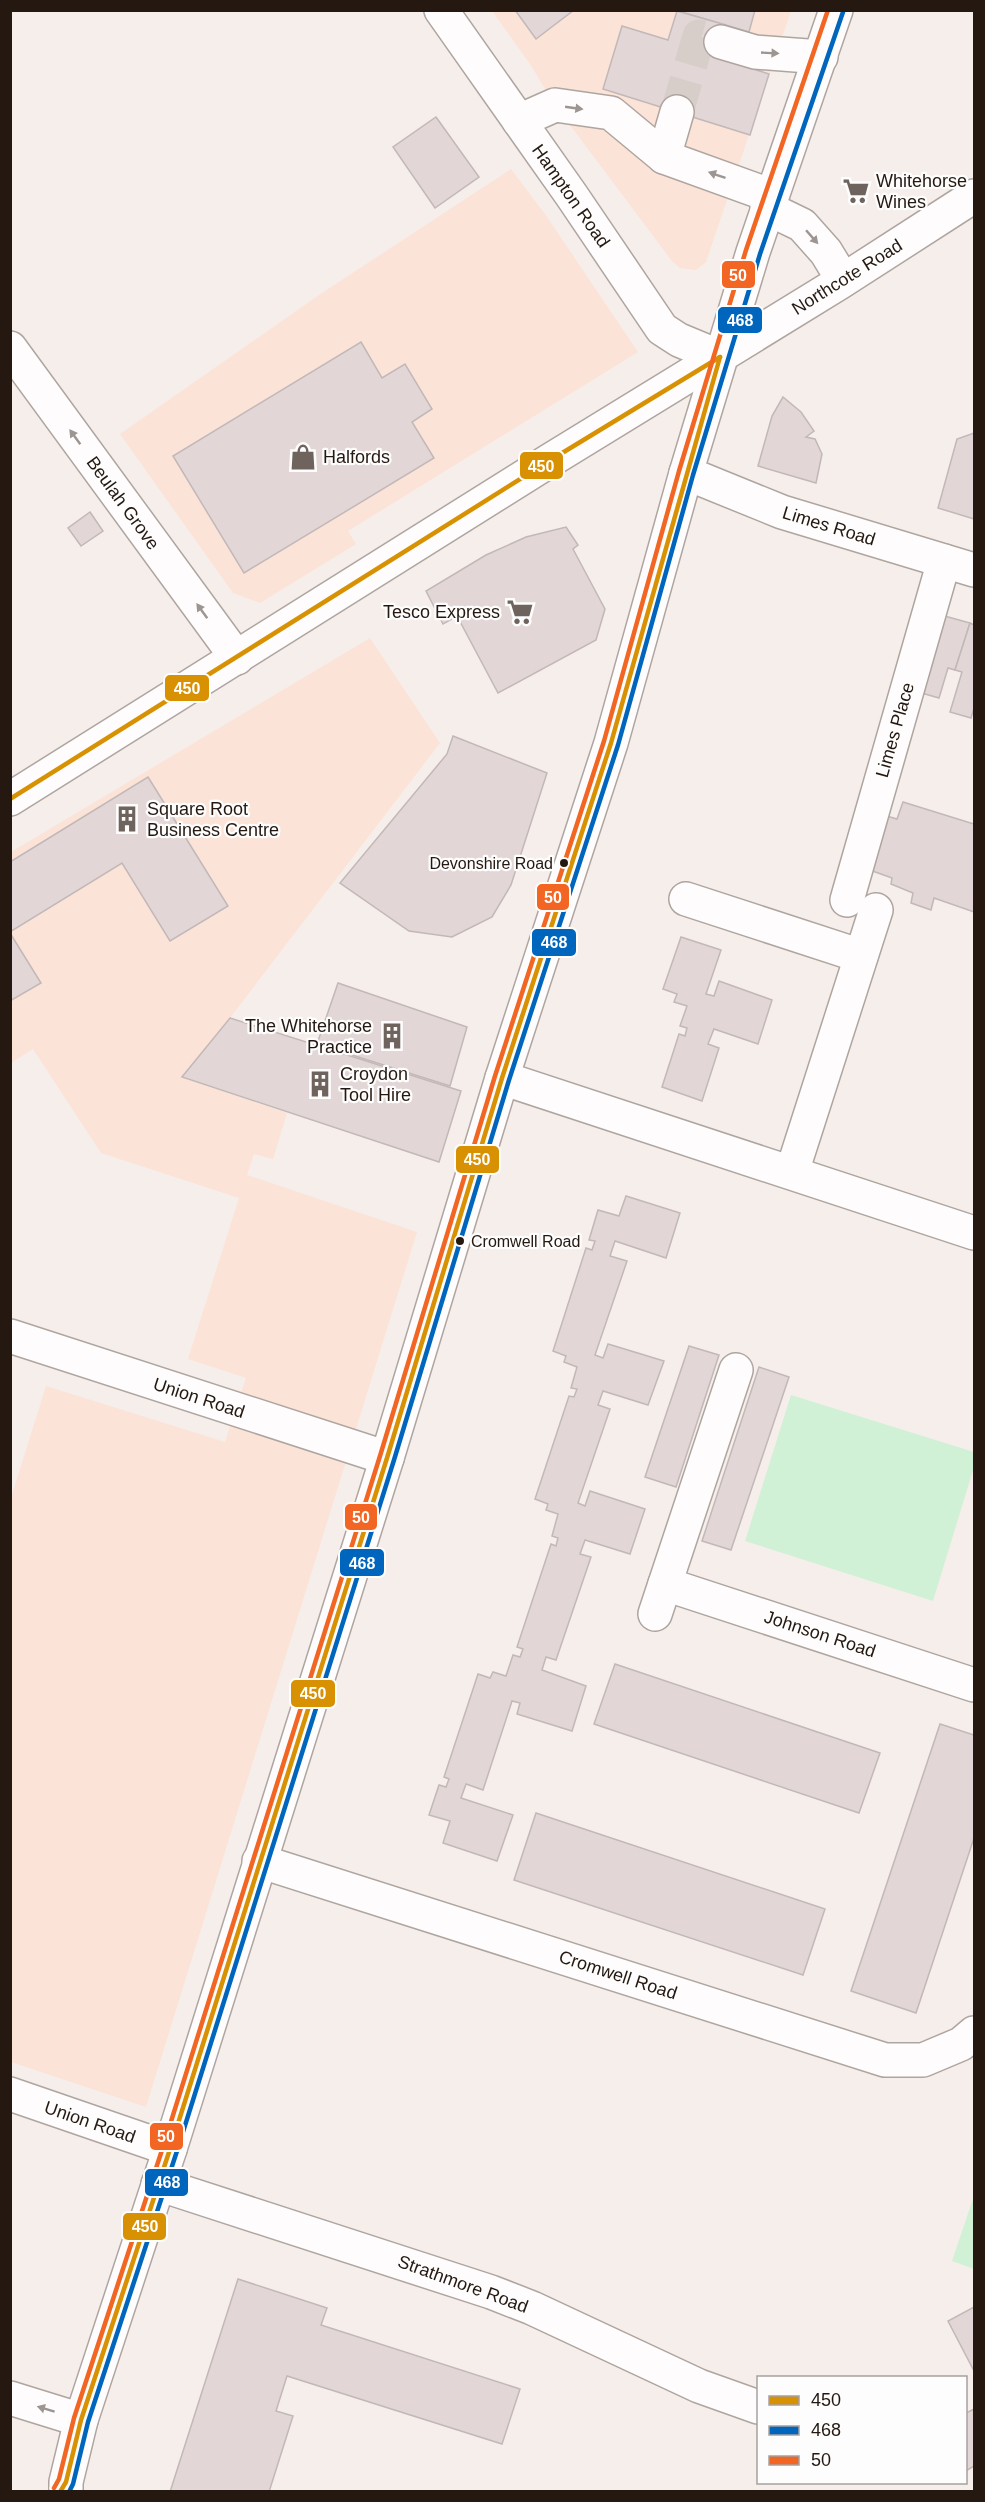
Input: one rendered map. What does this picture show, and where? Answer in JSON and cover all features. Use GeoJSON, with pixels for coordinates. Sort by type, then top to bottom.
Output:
{"type":"FeatureCollection","features":[{"type":"Feature","properties":{"kind":"street","name":"Hampton Road"},"geometry":{"type":"LineString","coordinates":[[441,10],[572,195],[662,329],[679,340],[720,357]]}},
{"type":"Feature","properties":{"kind":"street"},"geometry":{"type":"LineString","coordinates":[[64,2488],[81,2420],[170,2149],[387,1458],[502,1078],[611,743],[720,357],[836,10]]}},
{"type":"Feature","properties":{"kind":"street"},"geometry":{"type":"LineString","coordinates":[[721,42],[755,52],[821,57]]}},
{"type":"Feature","properties":{"kind":"street"},"geometry":{"type":"LineString","coordinates":[[519,121],[555,105],[611,113],[663,157],[770,202],[802,225],[826,252],[843,280]]}},
{"type":"Feature","properties":{"kind":"street"},"geometry":{"type":"LineString","coordinates":[[663,157],[677,111]]}},
{"type":"Feature","properties":{"kind":"street","name":"Northcote Road"},"geometry":{"type":"LineString","coordinates":[[10,799],[975,196]]}},
{"type":"Feature","properties":{"kind":"street","name":"Beulah Grove"},"geometry":{"type":"LineString","coordinates":[[10,348],[237,658]]}},
{"type":"Feature","properties":{"kind":"street","name":"Limes Road"},"geometry":{"type":"LineString","coordinates":[[686,473],[782,512],[975,570]]}},
{"type":"Feature","properties":{"kind":"street","name":"Limes Place"},"geometry":{"type":"LineString","coordinates":[[792,1172],[861,956],[861,905],[944,561]]}},
{"type":"Feature","properties":{"kind":"street"},"geometry":{"type":"LineString","coordinates":[[686,899],[861,956]]}},
{"type":"Feature","properties":{"kind":"street"},"geometry":{"type":"LineString","coordinates":[[502,1078],[975,1233]]}},
{"type":"Feature","properties":{"kind":"street","name":"Union Road"},"geometry":{"type":"LineString","coordinates":[[10,1336],[387,1458]]}},
{"type":"Feature","properties":{"kind":"street"},"geometry":{"type":"LineString","coordinates":[[655,1614],[736,1370]]}},
{"type":"Feature","properties":{"kind":"street","name":"Johnson Road"},"geometry":{"type":"LineString","coordinates":[[665,1584],[975,1685]]}},
{"type":"Feature","properties":{"kind":"street","name":"Cromwell Road"},"geometry":{"type":"LineString","coordinates":[[259,1861],[885,2061],[923,2061],[970,2042]]}},
{"type":"Feature","properties":{"kind":"street","name":"Union Road"},"geometry":{"type":"LineString","coordinates":[[10,2094],[170,2149]]}},
{"type":"Feature","properties":{"kind":"street","name":"Strathmore Road"},"geometry":{"type":"LineString","coordinates":[[158,2184],[491,2292],[532,2308],[699,2386],[757,2406]]}},
{"type":"Feature","properties":{"kind":"street"},"geometry":{"type":"LineString","coordinates":[[10,2398],[81,2420]]}},
{"type":"Feature","properties":{"kind":"shaded area"},"geometry":{"type":"Polygon","coordinates":[[[492,11],[791,11],[706,262],[696,270],[680,268],[672,261],[555,105],[530,64],[492,11]]]}},
{"type":"Feature","properties":{"kind":"shaded area"},"geometry":{"type":"Polygon","coordinates":[[[511,169],[545,214],[638,352],[348,531],[356,544],[260,603],[233,593],[120,434],[319,295],[511,169]]]}},
{"type":"Feature","properties":{"kind":"shaded area"},"geometry":{"type":"Polygon","coordinates":[[[370,638],[440,743],[230,1018],[182,1077],[287,1113],[273,1159],[254,1154],[247,1175],[417,1232],[146,2107],[11,2062],[11,1498],[46,1386],[225,1442],[246,1378],[188,1359],[239,1198],[101,1153],[33,1049],[11,1063],[11,852],[370,638]]]}},
{"type":"Feature","properties":{"kind":"green space"},"geometry":{"type":"Polygon","coordinates":[[[791,1395],[974,1452],[974,1467],[933,1601],[745,1541],[791,1395]]]}},
{"type":"Feature","properties":{"kind":"green space"},"geometry":{"type":"Polygon","coordinates":[[[974,2196],[974,2269],[952,2261],[974,2196]]]}},
{"type":"Feature","properties":{"kind":"building"},"geometry":{"type":"Polygon","coordinates":[[[515,10],[574,10],[536,39],[515,10]]]}},
{"type":"Feature","properties":{"kind":"building"},"geometry":{"type":"Polygon","coordinates":[[[675,10],[755,10],[749,32],[675,10]]]}},
{"type":"Feature","properties":{"kind":"building"},"geometry":{"type":"Polygon","coordinates":[[[677,11],[726,25],[716,57],[769,74],[750,135],[603,89],[622,26],[668,40],[677,11]]]}},
{"type":"Feature","properties":{"kind":"building"},"geometry":{"type":"Polygon","coordinates":[[[436,117],[479,177],[435,208],[393,147],[436,117]]]}},
{"type":"Feature","properties":{"kind":"building","name":"Halfords"},"geometry":{"type":"Polygon","coordinates":[[[361,342],[382,378],[405,364],[432,409],[412,422],[434,458],[244,573],[173,456],[361,342]]]}},
{"type":"Feature","properties":{"kind":"building"},"geometry":{"type":"Polygon","coordinates":[[[783,397],[801,412],[814,431],[806,437],[815,439],[822,454],[816,483],[758,466],[772,416],[783,397]]]}},
{"type":"Feature","properties":{"kind":"building"},"geometry":{"type":"Polygon","coordinates":[[[974,433],[974,519],[938,508],[957,439],[974,433]]]}},
{"type":"Feature","properties":{"kind":"building"},"geometry":{"type":"Polygon","coordinates":[[[90,512],[103,531],[81,546],[68,528],[90,512]]]}},
{"type":"Feature","properties":{"kind":"building","name":"Tesco Express"},"geometry":{"type":"Polygon","coordinates":[[[566,527],[578,545],[573,549],[605,609],[596,640],[498,693],[457,616],[443,624],[426,591],[486,555],[526,537],[566,527]]]}},
{"type":"Feature","properties":{"kind":"building"},"geometry":{"type":"Polygon","coordinates":[[[941,615],[970,623],[955,670],[948,668],[939,698],[918,692],[941,615]]]}},
{"type":"Feature","properties":{"kind":"building"},"geometry":{"type":"Polygon","coordinates":[[[970,623],[974,625],[974,708],[971,718],[950,712],[962,672],[955,670],[970,623]]]}},
{"type":"Feature","properties":{"kind":"building"},"geometry":{"type":"Polygon","coordinates":[[[453,736],[547,773],[511,885],[492,917],[452,937],[409,931],[340,883],[447,754],[453,736]]]}},
{"type":"Feature","properties":{"kind":"building","name":"Square Root Business Centre"},"geometry":{"type":"Polygon","coordinates":[[[148,777],[228,906],[170,941],[122,863],[10,932],[10,862],[148,777]]]}},
{"type":"Feature","properties":{"kind":"building"},"geometry":{"type":"Polygon","coordinates":[[[903,802],[974,824],[974,912],[934,898],[931,910],[911,903],[913,893],[891,884],[892,878],[867,869],[883,815],[897,819],[903,802]]]}},
{"type":"Feature","properties":{"kind":"building"},"geometry":{"type":"Polygon","coordinates":[[[10,933],[41,983],[10,1001],[10,933]]]}},
{"type":"Feature","properties":{"kind":"building"},"geometry":{"type":"Polygon","coordinates":[[[681,937],[721,950],[706,994],[714,996],[719,981],[772,1000],[758,1044],[714,1029],[708,1044],[719,1048],[702,1101],[662,1087],[679,1034],[685,1036],[687,1028],[680,1026],[687,1006],[674,1002],[677,994],[663,989],[681,937]]]}},
{"type":"Feature","properties":{"kind":"building","name":"The Whitehorse Practice"},"geometry":{"type":"Polygon","coordinates":[[[338,983],[467,1027],[450,1086],[317,1044],[338,983]]]}},
{"type":"Feature","properties":{"kind":"building","name":"Croydon Tool Hire"},"geometry":{"type":"Polygon","coordinates":[[[230,1018],[461,1091],[439,1162],[182,1077],[230,1018]]]}},
{"type":"Feature","properties":{"kind":"building"},"geometry":{"type":"Polygon","coordinates":[[[626,1196],[680,1213],[666,1258],[615,1241],[610,1256],[627,1261],[595,1355],[603,1358],[608,1344],[664,1361],[648,1405],[603,1391],[598,1405],[610,1409],[578,1503],[585,1506],[590,1491],[645,1509],[630,1554],[585,1540],[580,1554],[591,1557],[556,1660],[546,1657],[542,1670],[586,1686],[572,1731],[517,1714],[520,1703],[512,1701],[483,1790],[466,1784],[461,1798],[513,1815],[497,1861],[443,1843],[450,1821],[429,1815],[439,1785],[446,1787],[449,1779],[444,1777],[478,1674],[490,1678],[493,1672],[506,1676],[513,1655],[520,1657],[523,1649],[517,1647],[551,1544],[556,1546],[558,1538],[552,1536],[558,1514],[546,1510],[548,1504],[535,1499],[569,1396],[574,1397],[577,1389],[571,1388],[577,1367],[564,1362],[566,1356],[553,1351],[586,1248],[592,1250],[595,1241],[589,1240],[598,1210],[619,1216],[626,1196]]]}},
{"type":"Feature","properties":{"kind":"building"},"geometry":{"type":"Polygon","coordinates":[[[689,1346],[719,1355],[676,1487],[645,1477],[689,1346]]]}},
{"type":"Feature","properties":{"kind":"building"},"geometry":{"type":"Polygon","coordinates":[[[759,1367],[789,1377],[731,1550],[702,1541],[759,1367]]]}},
{"type":"Feature","properties":{"kind":"building"},"geometry":{"type":"Polygon","coordinates":[[[615,1664],[880,1753],[859,1813],[594,1724],[615,1664]]]}},
{"type":"Feature","properties":{"kind":"building"},"geometry":{"type":"Polygon","coordinates":[[[940,1724],[974,1735],[974,1838],[916,2013],[851,1991],[940,1724]]]}},
{"type":"Feature","properties":{"kind":"building"},"geometry":{"type":"Polygon","coordinates":[[[536,1813],[825,1909],[803,1975],[514,1880],[536,1813]]]}},
{"type":"Feature","properties":{"kind":"building"},"geometry":{"type":"Polygon","coordinates":[[[238,2279],[327,2308],[321,2325],[520,2389],[502,2444],[287,2376],[276,2411],[293,2416],[269,2492],[170,2492],[238,2279]]]}},
{"type":"Feature","properties":{"kind":"building"},"geometry":{"type":"Polygon","coordinates":[[[974,2307],[974,2371],[948,2321],[974,2307]]]}},
{"type":"Feature","properties":{"kind":"building"},"geometry":{"type":"Polygon","coordinates":[[[974,2409],[974,2466],[967,2470],[967,2412],[974,2409]]]}},
{"type":"Feature","properties":{"kind":"tunnel"},"geometry":{"type":"LineString","coordinates":[[677,112],[699,36],[721,42]]}},
{"type":"Feature","properties":{"kind":"transit line","name":"50"},"geometry":{"type":"LineString","coordinates":[[54,2488],[59,2479],[74,2418],[163,2147],[380,1456],[495,1076],[604,741],[679,471],[746,250],[828,10]]}},
{"type":"Feature","properties":{"kind":"transit line","name":"468"},"geometry":{"type":"LineString","coordinates":[[69,2492],[88,2422],[177,2151],[394,1460],[509,1080],[618,745],[693,475],[760,254],[843,12]]}},
{"type":"Feature","properties":{"kind":"transit line","name":"450"},"geometry":{"type":"LineString","coordinates":[[10,799],[549,461],[720,357]]}},
{"type":"Feature","properties":{"kind":"transit line","name":"450"},"geometry":{"type":"LineString","coordinates":[[60,2492],[66,2482],[81,2420],[170,2149],[387,1458],[502,1078],[611,743],[720,357]]}},
{"type":"Feature","properties":{"kind":"place","name":"Whitehorse Wines"},"geometry":{"type":"Point","coordinates":[856,191]}},
{"type":"Feature","properties":{"kind":"place","name":"Halfords"},"geometry":{"type":"Point","coordinates":[303,457]}},
{"type":"Feature","properties":{"kind":"place","name":"Tesco Express"},"geometry":{"type":"Point","coordinates":[520,612]}},
{"type":"Feature","properties":{"kind":"place","name":"Square Root Business Centre"},"geometry":{"type":"Point","coordinates":[127,819]}},
{"type":"Feature","properties":{"kind":"place","name":"Devonshire Road"},"geometry":{"type":"Point","coordinates":[564,863]}},
{"type":"Feature","properties":{"kind":"place","name":"The Whitehorse Practice"},"geometry":{"type":"Point","coordinates":[392,1036]}},
{"type":"Feature","properties":{"kind":"place","name":"Croydon Tool Hire"},"geometry":{"type":"Point","coordinates":[320,1084]}},
{"type":"Feature","properties":{"kind":"place","name":"Cromwell Road"},"geometry":{"type":"Point","coordinates":[460,1241]}}]}
